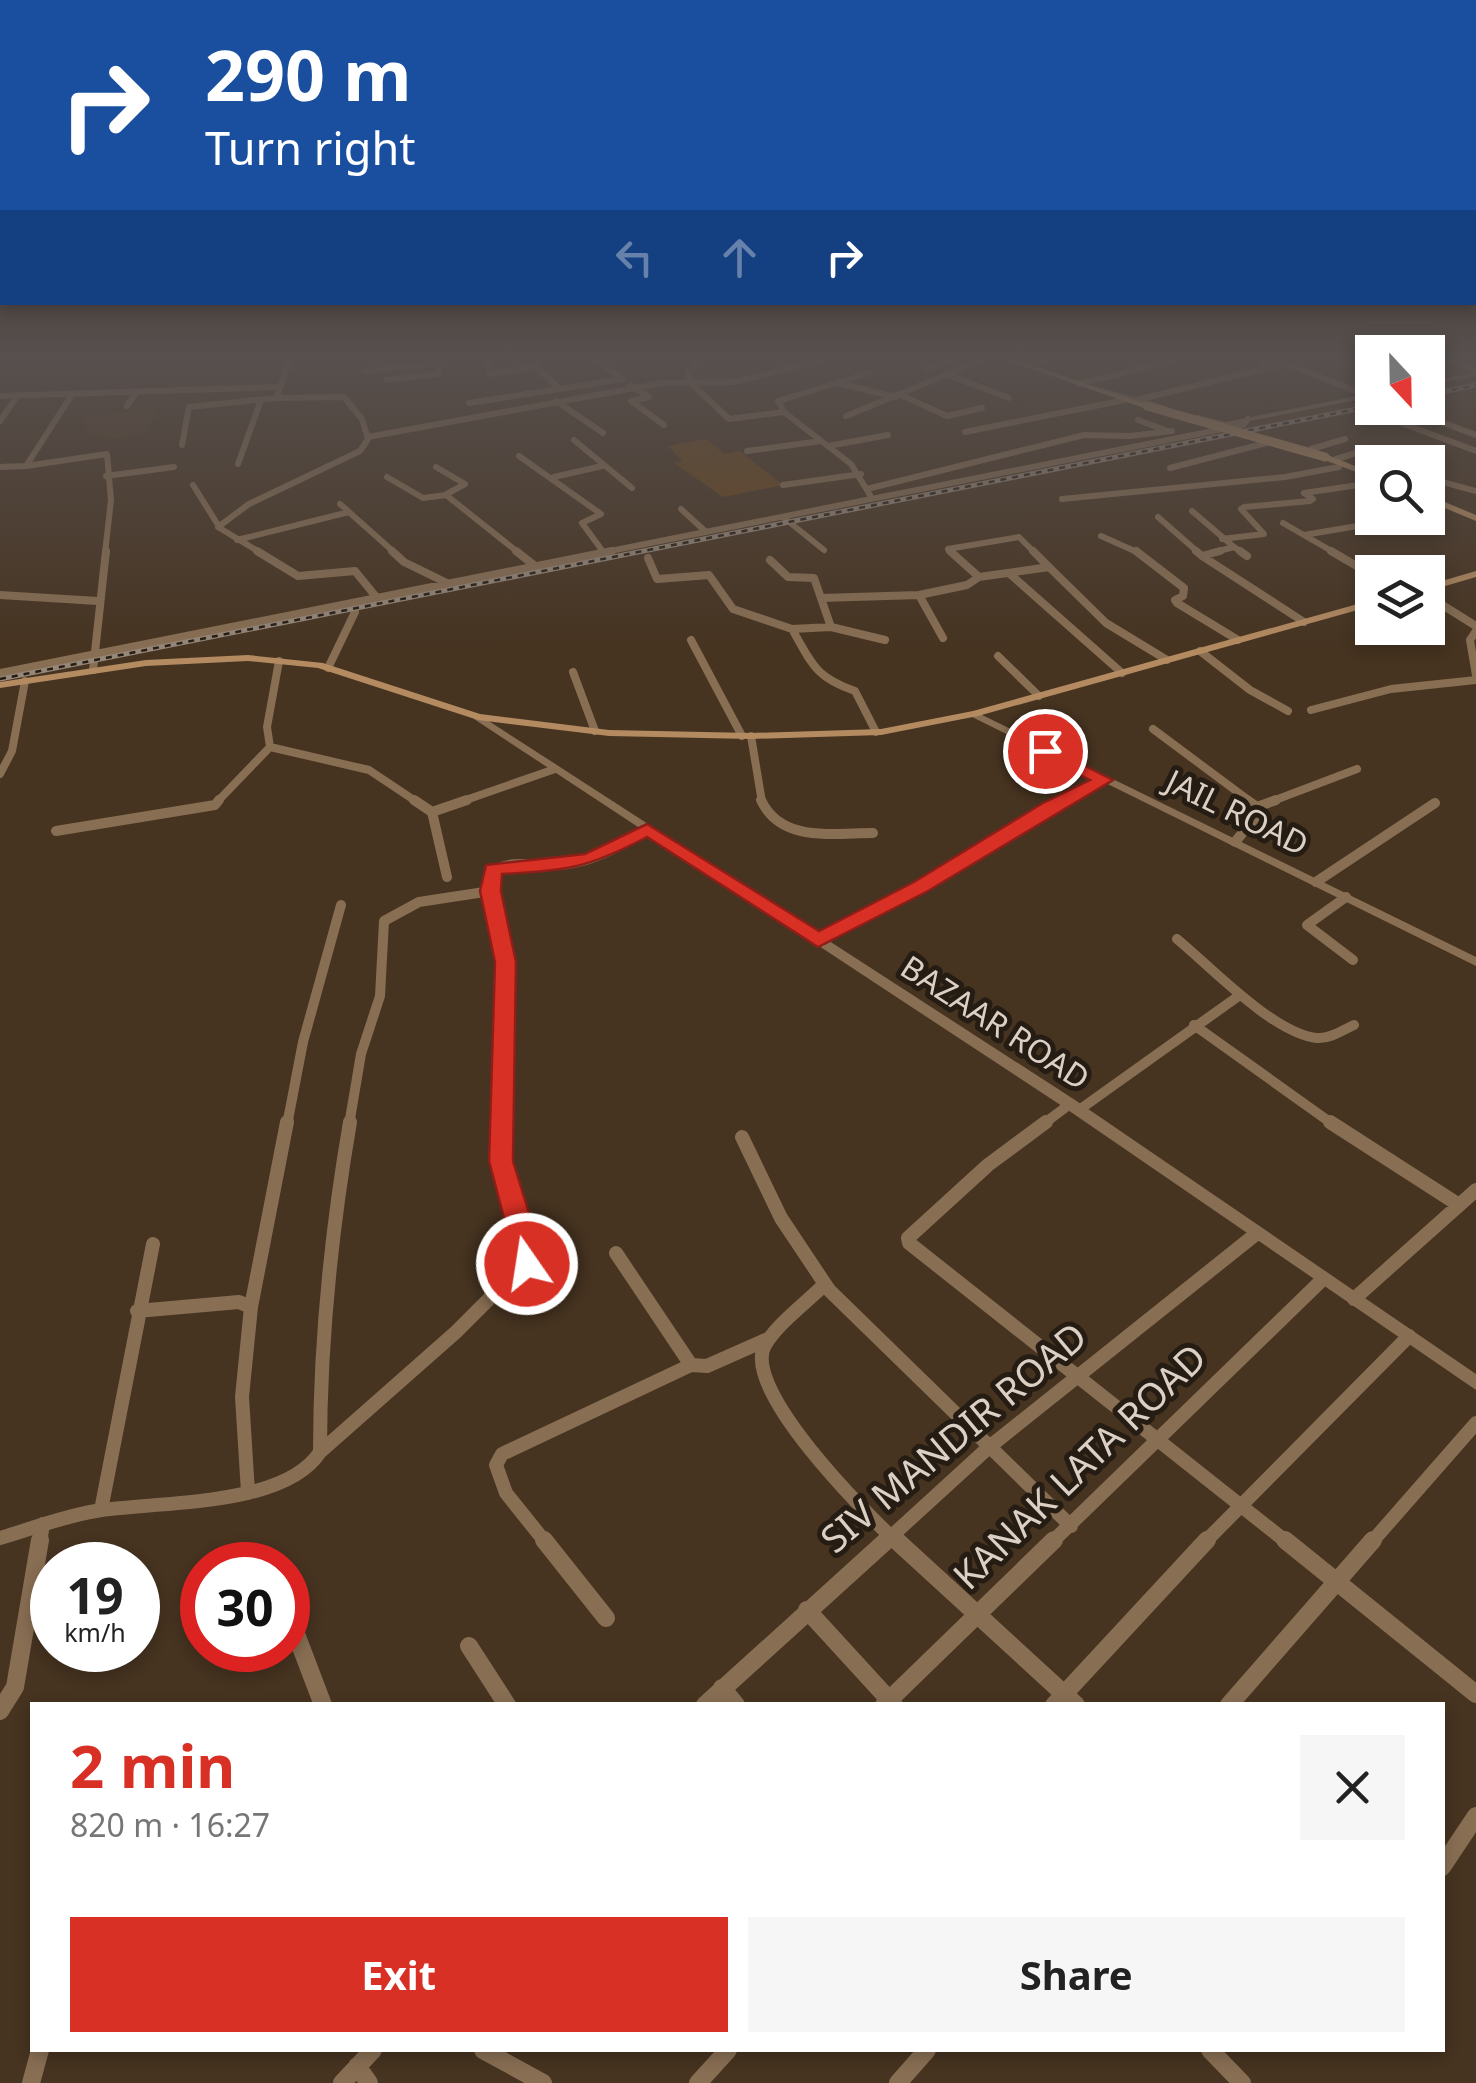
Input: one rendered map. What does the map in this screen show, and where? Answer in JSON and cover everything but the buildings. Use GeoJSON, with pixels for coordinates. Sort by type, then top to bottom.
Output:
{"type":"FeatureCollection","features":[{"type":"Feature","properties":{"kind":"main road"},"geometry":{"type":"LineString","coordinates":[[1321,457],[1355,472]]}},
{"type":"Feature","properties":{"kind":"main road"},"geometry":{"type":"LineString","coordinates":[[1445,505],[1476,518]]}},
{"type":"Feature","properties":{"kind":"main road"},"geometry":{"type":"LineString","coordinates":[[1445,583],[1476,574]]}},
{"type":"Feature","properties":{"kind":"main road"},"geometry":{"type":"LineString","coordinates":[[0,685],[92,670],[220,658],[279,661],[328,668],[478,717],[595,731],[746,736],[876,732],[974,714],[1355,608]]}},
{"type":"Feature","properties":{"kind":"street"},"geometry":{"type":"LineString","coordinates":[[26,466],[32,457]]}},
{"type":"Feature","properties":{"kind":"street"},"geometry":{"type":"LineString","coordinates":[[0,467],[75,457]]}},
{"type":"Feature","properties":{"kind":"street"},"geometry":{"type":"LineString","coordinates":[[92,670],[111,490],[106,476],[107,457]]}},
{"type":"Feature","properties":{"kind":"street"},"geometry":{"type":"LineString","coordinates":[[238,464],[240,457]]}},
{"type":"Feature","properties":{"kind":"street"},"geometry":{"type":"LineString","coordinates":[[218,525],[301,477],[352,457]]}},
{"type":"Feature","properties":{"kind":"street"},"geometry":{"type":"LineString","coordinates":[[520,457],[554,477],[602,514],[582,523],[604,552]]}},
{"type":"Feature","properties":{"kind":"street"},"geometry":{"type":"LineString","coordinates":[[593,457],[632,488]]}},
{"type":"Feature","properties":{"kind":"street"},"geometry":{"type":"LineString","coordinates":[[840,457],[860,474],[872,498]]}},
{"type":"Feature","properties":{"kind":"street"},"geometry":{"type":"LineString","coordinates":[[867,488],[991,457]]}},
{"type":"Feature","properties":{"kind":"street"},"geometry":{"type":"LineString","coordinates":[[0,673],[1077,457]]}},
{"type":"Feature","properties":{"kind":"street"},"geometry":{"type":"LineString","coordinates":[[1170,468],[1212,457]]}},
{"type":"Feature","properties":{"kind":"street"},"geometry":{"type":"LineString","coordinates":[[1062,499],[1285,477],[1345,457]]}},
{"type":"Feature","properties":{"kind":"street"},"geometry":{"type":"LineString","coordinates":[[554,477],[602,466]]}},
{"type":"Feature","properties":{"kind":"street"},"geometry":{"type":"LineString","coordinates":[[106,476],[174,467]]}},
{"type":"Feature","properties":{"kind":"street"},"geometry":{"type":"LineString","coordinates":[[387,476],[423,498],[445,495],[465,484],[436,467]]}},
{"type":"Feature","properties":{"kind":"street"},"geometry":{"type":"LineString","coordinates":[[782,485],[860,474]]}},
{"type":"Feature","properties":{"kind":"street"},"geometry":{"type":"LineString","coordinates":[[1445,483],[1476,491]]}},
{"type":"Feature","properties":{"kind":"street"},"geometry":{"type":"LineString","coordinates":[[1222,539],[1264,534],[1240,508],[1310,501],[1313,499],[1304,494],[1355,484]]}},
{"type":"Feature","properties":{"kind":"street"},"geometry":{"type":"LineString","coordinates":[[193,485],[218,525],[235,540],[280,562],[298,576],[355,571],[377,598]]}},
{"type":"Feature","properties":{"kind":"street"},"geometry":{"type":"LineString","coordinates":[[445,495],[535,566]]}},
{"type":"Feature","properties":{"kind":"street"},"geometry":{"type":"LineString","coordinates":[[340,504],[404,562],[449,584]]}},
{"type":"Feature","properties":{"kind":"street"},"geometry":{"type":"LineString","coordinates":[[681,510],[706,532]]}},
{"type":"Feature","properties":{"kind":"street"},"geometry":{"type":"LineString","coordinates":[[235,540],[349,512]]}},
{"type":"Feature","properties":{"kind":"street"},"geometry":{"type":"LineString","coordinates":[[1192,512],[1247,556]]}},
{"type":"Feature","properties":{"kind":"street"},"geometry":{"type":"LineString","coordinates":[[782,517],[824,550]]}},
{"type":"Feature","properties":{"kind":"street"},"geometry":{"type":"LineString","coordinates":[[1158,517],[1202,556],[1304,622]]}},
{"type":"Feature","properties":{"kind":"street"},"geometry":{"type":"LineString","coordinates":[[1284,523],[1355,565]]}},
{"type":"Feature","properties":{"kind":"street"},"geometry":{"type":"LineString","coordinates":[[1304,534],[1355,526]]}},
{"type":"Feature","properties":{"kind":"street"},"geometry":{"type":"LineString","coordinates":[[1100,536],[1131,546],[1184,588],[1182,596],[1175,600],[1177,603],[1238,640]]}},
{"type":"Feature","properties":{"kind":"street"},"geometry":{"type":"LineString","coordinates":[[979,577],[948,549],[1018,537],[1102,620],[1167,660]]}},
{"type":"Feature","properties":{"kind":"street"},"geometry":{"type":"LineString","coordinates":[[1202,556],[1234,548]]}},
{"type":"Feature","properties":{"kind":"street"},"geometry":{"type":"LineString","coordinates":[[648,558],[657,579],[710,575],[733,609],[792,629],[831,627],[885,640]]}},
{"type":"Feature","properties":{"kind":"street"},"geometry":{"type":"LineString","coordinates":[[770,560],[788,577],[814,578],[831,627]]}},
{"type":"Feature","properties":{"kind":"street"},"geometry":{"type":"LineString","coordinates":[[821,598],[918,595],[967,585],[979,577],[1050,567]]}},
{"type":"Feature","properties":{"kind":"street"},"geometry":{"type":"LineString","coordinates":[[1010,574],[1122,672]]}},
{"type":"Feature","properties":{"kind":"street"},"geometry":{"type":"LineString","coordinates":[[0,595],[98,601]]}},
{"type":"Feature","properties":{"kind":"street"},"geometry":{"type":"LineString","coordinates":[[918,595],[943,638]]}},
{"type":"Feature","properties":{"kind":"street"},"geometry":{"type":"LineString","coordinates":[[1311,710],[1410,685],[1476,677],[1470,640],[1476,628],[1445,607]]}},
{"type":"Feature","properties":{"kind":"street"},"geometry":{"type":"LineString","coordinates":[[328,668],[355,612]]}},
{"type":"Feature","properties":{"kind":"street"},"geometry":{"type":"LineString","coordinates":[[792,629],[817,673],[854,691],[876,732]]}},
{"type":"Feature","properties":{"kind":"street"},"geometry":{"type":"LineString","coordinates":[[691,640],[746,736],[755,785],[765,814],[774,825],[795,833],[873,834]]}},
{"type":"Feature","properties":{"kind":"street"},"geometry":{"type":"LineString","coordinates":[[1200,651],[1256,694],[1288,711]]}},
{"type":"Feature","properties":{"kind":"street"},"geometry":{"type":"LineString","coordinates":[[998,656],[1039,696]]}},
{"type":"Feature","properties":{"kind":"street"},"geometry":{"type":"LineString","coordinates":[[270,747],[267,726],[279,661]]}},
{"type":"Feature","properties":{"kind":"street"},"geometry":{"type":"LineString","coordinates":[[573,672],[595,731]]}},
{"type":"Feature","properties":{"kind":"street"},"geometry":{"type":"LineString","coordinates":[[0,774],[12,751],[24,680]]}},
{"type":"Feature","properties":{"kind":"street","name":"JAIL ROAD"},"geometry":{"type":"LineString","coordinates":[[974,714],[1476,962]]}},
{"type":"Feature","properties":{"kind":"street","name":"BAZAAR ROAD"},"geometry":{"type":"LineString","coordinates":[[478,717],[1074,1107],[1476,1382]]}},
{"type":"Feature","properties":{"kind":"street"},"geometry":{"type":"LineString","coordinates":[[1153,729],[1257,807]]}},
{"type":"Feature","properties":{"kind":"street"},"geometry":{"type":"LineString","coordinates":[[270,747],[369,770],[432,812]]}},
{"type":"Feature","properties":{"kind":"street"},"geometry":{"type":"LineString","coordinates":[[56,831],[215,805],[270,747]]}},
{"type":"Feature","properties":{"kind":"street"},"geometry":{"type":"LineString","coordinates":[[432,812],[555,769]]}},
{"type":"Feature","properties":{"kind":"street"},"geometry":{"type":"LineString","coordinates":[[1257,807],[1357,769]]}},
{"type":"Feature","properties":{"kind":"street"},"geometry":{"type":"LineString","coordinates":[[818,940],[921,887],[1050,807],[1104,780]]}},
{"type":"Feature","properties":{"kind":"street"},"geometry":{"type":"LineString","coordinates":[[1316,882],[1436,803]]}},
{"type":"Feature","properties":{"kind":"street"},"geometry":{"type":"LineString","coordinates":[[1247,848],[1257,807]]}},
{"type":"Feature","properties":{"kind":"street"},"geometry":{"type":"LineString","coordinates":[[432,812],[447,876]]}},
{"type":"Feature","properties":{"kind":"street"},"geometry":{"type":"LineString","coordinates":[[0,1538],[101,1510],[248,1492],[298,1474],[527,1264],[528,1252],[501,1161],[505,962],[490,891],[490,872],[497,867],[562,865],[592,858],[647,829]]}},
{"type":"Feature","properties":{"kind":"street"},"geometry":{"type":"LineString","coordinates":[[320,1452],[320,1356],[332,1226],[361,1054],[380,996],[384,922],[390,914],[421,902],[490,891]]}},
{"type":"Feature","properties":{"kind":"street"},"geometry":{"type":"LineString","coordinates":[[1346,897],[1307,926],[1352,960]]}},
{"type":"Feature","properties":{"kind":"street"},"geometry":{"type":"LineString","coordinates":[[248,1492],[242,1397],[251,1307],[300,1057],[341,905]]}},
{"type":"Feature","properties":{"kind":"street"},"geometry":{"type":"LineString","coordinates":[[1178,939],[1227,978],[1240,995],[1315,1038],[1354,1024]]}},
{"type":"Feature","properties":{"kind":"street"},"geometry":{"type":"LineString","coordinates":[[1240,995],[988,1166],[908,1238],[914,1248],[1081,1375],[1476,1694]]}},
{"type":"Feature","properties":{"kind":"street"},"geometry":{"type":"LineString","coordinates":[[1194,1026],[1282,1091],[1459,1205]]}},
{"type":"Feature","properties":{"kind":"street"},"geometry":{"type":"LineString","coordinates":[[742,1137],[781,1218],[825,1284],[988,1448],[1072,1526]]}},
{"type":"Feature","properties":{"kind":"street"},"geometry":{"type":"LineString","coordinates":[[1354,1299],[1476,1190]]}},
{"type":"Feature","properties":{"kind":"street","name":"SIV MANDIR ROAD"},"geometry":{"type":"LineString","coordinates":[[708,1702],[988,1448],[1256,1234]]}},
{"type":"Feature","properties":{"kind":"street"},"geometry":{"type":"LineString","coordinates":[[101,1510],[153,1244]]}},
{"type":"Feature","properties":{"kind":"street"},"geometry":{"type":"LineString","coordinates":[[616,1253],[691,1365]]}},
{"type":"Feature","properties":{"kind":"street","name":"KANAK LATA ROAD"},"geometry":{"type":"LineString","coordinates":[[891,1702],[1323,1279]]}},
{"type":"Feature","properties":{"kind":"street"},"geometry":{"type":"LineString","coordinates":[[606,1618],[500,1484],[496,1465],[502,1454],[691,1365],[707,1366],[768,1339],[825,1284]]}},
{"type":"Feature","properties":{"kind":"street"},"geometry":{"type":"LineString","coordinates":[[137,1311],[239,1302],[251,1307]]}},
{"type":"Feature","properties":{"kind":"street"},"geometry":{"type":"LineString","coordinates":[[768,1339],[762,1365],[776,1404],[794,1429],[890,1535],[1065,1701],[1240,1505],[1409,1336]]}},
{"type":"Feature","properties":{"kind":"street"},"geometry":{"type":"LineString","coordinates":[[1232,1702],[1476,1422]]}},
{"type":"Feature","properties":{"kind":"street"},"geometry":{"type":"LineString","coordinates":[[0,1711],[15,1687],[44,1524]]}},
{"type":"Feature","properties":{"kind":"street"},"geometry":{"type":"LineString","coordinates":[[807,1610],[889,1702]]}},
{"type":"Feature","properties":{"kind":"street"},"geometry":{"type":"LineString","coordinates":[[469,1646],[505,1702]]}},
{"type":"Feature","properties":{"kind":"street"},"geometry":{"type":"LineString","coordinates":[[310,1669],[323,1702]]}},
{"type":"Feature","properties":{"kind":"street"},"geometry":{"type":"LineString","coordinates":[[722,1688],[734,1702]]}},
{"type":"Feature","properties":{"kind":"street"},"geometry":{"type":"LineString","coordinates":[[1445,1862],[1476,1816]]}},
{"type":"Feature","properties":{"kind":"street"},"geometry":{"type":"LineString","coordinates":[[31,2083],[39,2052]]}},
{"type":"Feature","properties":{"kind":"street"},"geometry":{"type":"LineString","coordinates":[[698,2083],[726,2052]]}},
{"type":"Feature","properties":{"kind":"street"},"geometry":{"type":"LineString","coordinates":[[898,2083],[925,2052]]}},
{"type":"Feature","properties":{"kind":"street"},"geometry":{"type":"LineString","coordinates":[[1212,2052],[1232,2079]]}},
{"type":"Feature","properties":{"kind":"street"},"geometry":{"type":"LineString","coordinates":[[511,2056],[543,2083]]}},
{"type":"Feature","properties":{"kind":"street"},"geometry":{"type":"LineString","coordinates":[[342,2083],[363,2075]]}},
{"type":"Feature","properties":{"kind":"shaded area"},"geometry":{"type":"Polygon","coordinates":[[[678,457],[748,457],[783,485],[723,497],[674,463],[682,461],[678,457]]]}},
{"type":"Feature","properties":{"kind":"railway"},"geometry":{"type":"LineString","coordinates":[[0,679],[1115,457]]}},
{"type":"Feature","properties":{"kind":"route"},"geometry":{"type":"LineString","coordinates":[[527,1264],[528,1252],[501,1161],[505,962],[490,891],[492,869],[562,865],[592,858],[647,829],[818,940],[921,887],[1050,807],[1104,780],[1045,751]]}}]}
